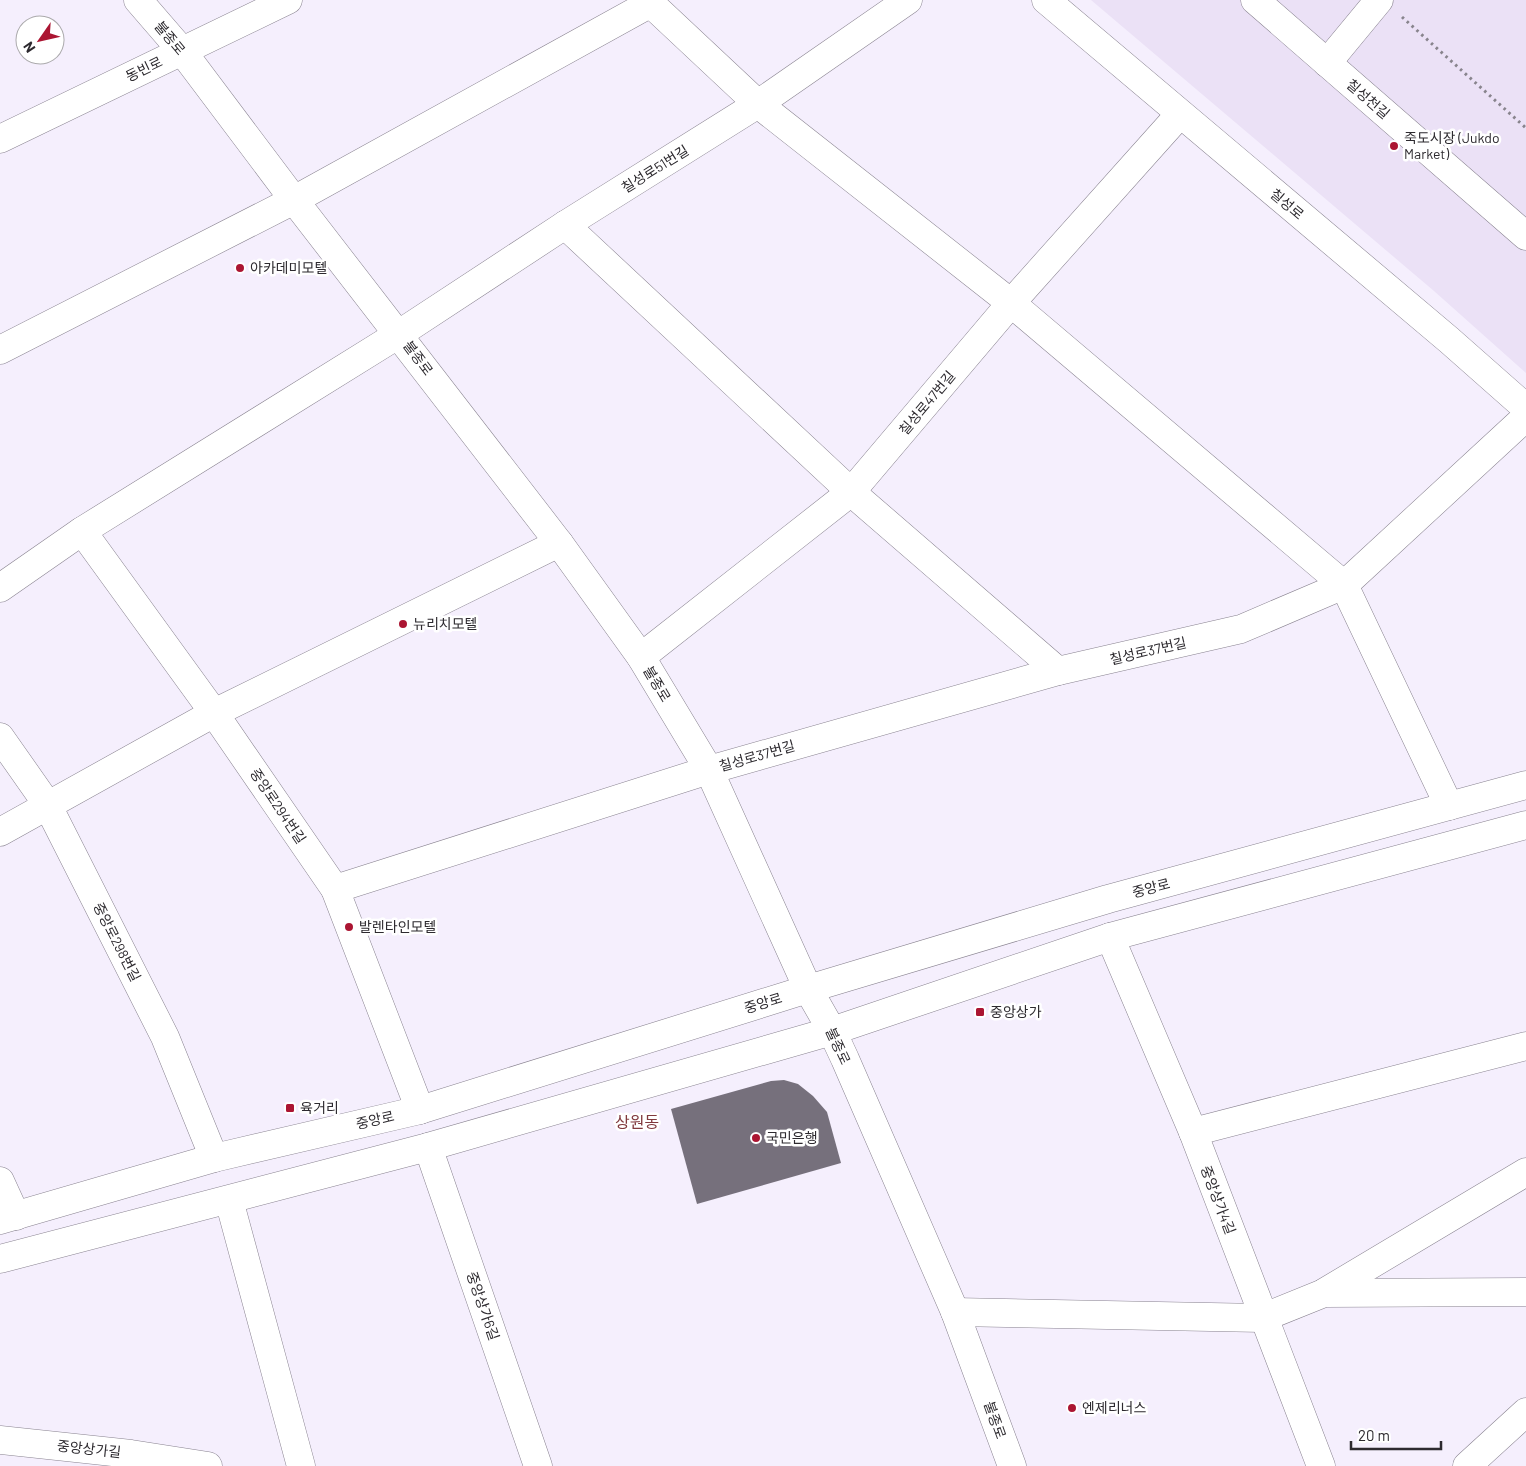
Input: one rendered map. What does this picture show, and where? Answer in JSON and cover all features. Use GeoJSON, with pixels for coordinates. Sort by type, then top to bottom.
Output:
{"type":"FeatureCollection","features":[{"type":"Feature","properties":{"kind":"street","name":"불종로"},"geometry":{"type":"LineString","coordinates":[[138,0],[182,51],[294,200],[559,543],[641,657],[709,770],[808,989],[832,1031],[955,1312],[1012,1466]]}},
{"type":"Feature","properties":{"kind":"street","name":"동빈로"},"geometry":{"type":"LineString","coordinates":[[0,139],[288,0]]}},
{"type":"Feature","properties":{"kind":"street","name":"칠성로51번길"},"geometry":{"type":"LineString","coordinates":[[0,588],[82,531],[399,334],[565,225],[758,104],[908,0]]}},
{"type":"Feature","properties":{"kind":"street","name":"칠성로"},"geometry":{"type":"LineString","coordinates":[[1046,0],[1449,340],[1526,408]]}},
{"type":"Feature","properties":{"kind":"street","name":"칠성천길"},"geometry":{"type":"LineString","coordinates":[[1255,0],[1523,228]]}},
{"type":"Feature","properties":{"kind":"street"},"geometry":{"type":"LineString","coordinates":[[0,350],[294,200],[649,2],[758,104],[1011,303],[1344,585],[1449,806]]}},
{"type":"Feature","properties":{"kind":"street"},"geometry":{"type":"LineString","coordinates":[[1327,63],[1388,6]]}},
{"type":"Feature","properties":{"kind":"street","name":"칠성로47번길"},"geometry":{"type":"LineString","coordinates":[[641,657],[851,492],[1011,303],[1180,114]]}},
{"type":"Feature","properties":{"kind":"street"},"geometry":{"type":"LineString","coordinates":[[565,225],[851,492],[1058,671]]}},
{"type":"Feature","properties":{"kind":"street","name":"칠성로37번길"},"geometry":{"type":"LineString","coordinates":[[335,889],[709,770],[1058,671],[1241,630],[1344,585],[1526,417]]}},
{"type":"Feature","properties":{"kind":"street","name":"중앙로294번길"},"geometry":{"type":"LineString","coordinates":[[82,531],[214,713],[335,889],[420,1110]]}},
{"type":"Feature","properties":{"kind":"street"},"geometry":{"type":"LineString","coordinates":[[0,832],[47,804],[214,713],[559,543]]}},
{"type":"Feature","properties":{"kind":"street","name":"중앙로298번길"},"geometry":{"type":"LineString","coordinates":[[0,737],[47,804],[165,1037],[214,1158]]}},
{"type":"Feature","properties":{"kind":"street","name":"중앙로"},"geometry":{"type":"LineString","coordinates":[[8,1218],[214,1158],[420,1110],[808,989],[1108,899],[1526,785]]}},
{"type":"Feature","properties":{"kind":"street"},"geometry":{"type":"LineString","coordinates":[[0,1259],[428,1147],[832,1031],[1110,937],[1526,825]]}},
{"type":"Feature","properties":{"kind":"street","name":"중앙상가4길"},"geometry":{"type":"LineString","coordinates":[[1110,937],[1193,1132],[1262,1318],[1321,1466]]}},
{"type":"Feature","properties":{"kind":"street"},"geometry":{"type":"LineString","coordinates":[[1193,1132],[1526,1046]]}},
{"type":"Feature","properties":{"kind":"street","name":"중앙상가6길"},"geometry":{"type":"LineString","coordinates":[[428,1147],[538,1466]]}},
{"type":"Feature","properties":{"kind":"street"},"geometry":{"type":"LineString","coordinates":[[955,1312],[1262,1318],[1324,1293],[1526,1172]]}},
{"type":"Feature","properties":{"kind":"street"},"geometry":{"type":"LineString","coordinates":[[0,1180],[8,1218]]}},
{"type":"Feature","properties":{"kind":"street"},"geometry":{"type":"LineString","coordinates":[[229,1200],[301,1466]]}},
{"type":"Feature","properties":{"kind":"street"},"geometry":{"type":"LineString","coordinates":[[1324,1293],[1526,1292]]}},
{"type":"Feature","properties":{"kind":"street"},"geometry":{"type":"LineString","coordinates":[[1467,1466],[1526,1412]]}},
{"type":"Feature","properties":{"kind":"street","name":"중앙상가길"},"geometry":{"type":"LineString","coordinates":[[0,1440],[132,1460],[208,1466]]}},
{"type":"Feature","properties":{"kind":"path"},"geometry":{"type":"LineString","coordinates":[[1388,6],[1526,128]]}},
{"type":"Feature","properties":{"kind":"shaded area","name":"죽도시장 (Jukdo Market)"},"geometry":{"type":"Polygon","coordinates":[[[1091,0],[1526,0],[1526,373],[1434,291],[1091,0]]]}},
{"type":"Feature","properties":{"kind":"building","name":"국민은행"},"geometry":{"type":"Polygon","coordinates":[[[784,1080],[798,1084],[813,1096],[827,1112],[841,1163],[697,1204],[671,1109],[771,1081],[784,1080]]]}},
{"type":"Feature","properties":{"kind":"place","name":"죽도시장 (Jukdo Market)"},"geometry":{"type":"Point","coordinates":[1394,146]}},
{"type":"Feature","properties":{"kind":"place","name":"아카데미모텔"},"geometry":{"type":"Point","coordinates":[240,268]}},
{"type":"Feature","properties":{"kind":"place","name":"뉴리치모텔"},"geometry":{"type":"Point","coordinates":[403,624]}},
{"type":"Feature","properties":{"kind":"place","name":"발렌타인모텔"},"geometry":{"type":"Point","coordinates":[349,927]}},
{"type":"Feature","properties":{"kind":"place","name":"중앙상가"},"geometry":{"type":"Point","coordinates":[980,1012]}},
{"type":"Feature","properties":{"kind":"place","name":"육거리"},"geometry":{"type":"Point","coordinates":[290,1108]}},
{"type":"Feature","properties":{"kind":"place","name":"국민은행"},"geometry":{"type":"Point","coordinates":[756,1138]}},
{"type":"Feature","properties":{"kind":"place","name":"엔제리너스"},"geometry":{"type":"Point","coordinates":[1072,1408]}},
{"type":"Feature","properties":{"kind":"district","name":"상원동"},"geometry":{"type":"Point","coordinates":[637,1122]}}]}
